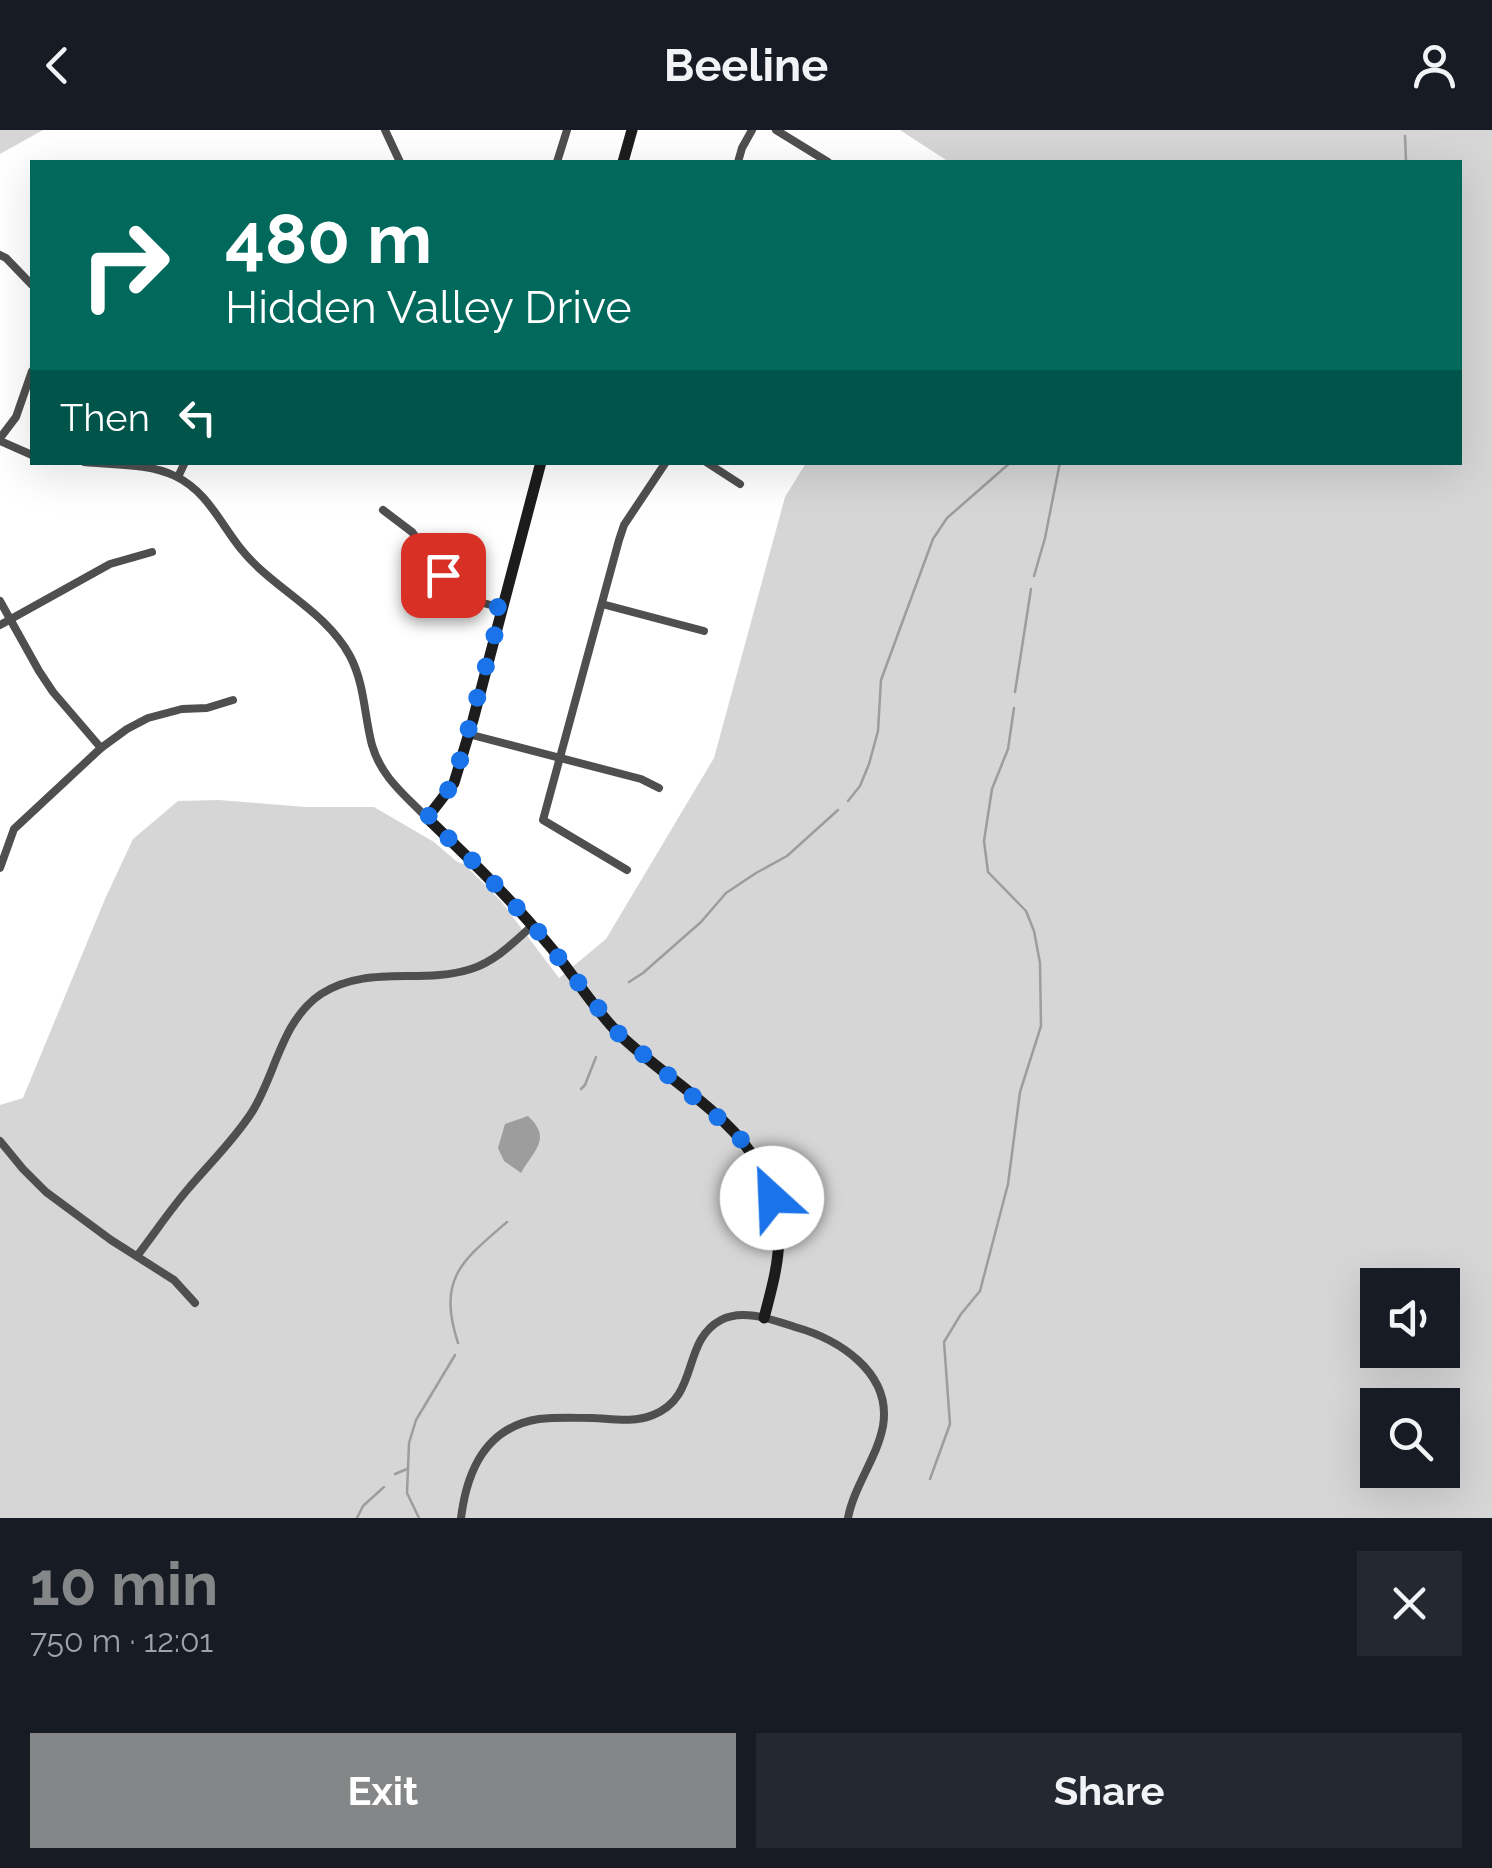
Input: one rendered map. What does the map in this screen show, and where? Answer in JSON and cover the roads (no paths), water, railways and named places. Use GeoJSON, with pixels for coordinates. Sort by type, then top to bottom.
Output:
{"type":"FeatureCollection","features":[{"type":"Feature","properties":{"kind":"street"},"geometry":{"type":"LineString","coordinates":[[387,130],[399,160]]}},
{"type":"Feature","properties":{"kind":"street"},"geometry":{"type":"LineString","coordinates":[[558,160],[567,130]]}},
{"type":"Feature","properties":{"kind":"street"},"geometry":{"type":"LineString","coordinates":[[624,160],[632,130]]}},
{"type":"Feature","properties":{"kind":"street"},"geometry":{"type":"LineString","coordinates":[[739,160],[752,130]]}},
{"type":"Feature","properties":{"kind":"street"},"geometry":{"type":"LineString","coordinates":[[776,130],[825,160]]}},
{"type":"Feature","properties":{"kind":"street"},"geometry":{"type":"LineString","coordinates":[[0,256],[30,283]]}},
{"type":"Feature","properties":{"kind":"street"},"geometry":{"type":"LineString","coordinates":[[30,377],[16,417],[0,440],[30,454]]}},
{"type":"Feature","properties":{"kind":"street"},"geometry":{"type":"LineString","coordinates":[[111,465],[156,470],[191,485],[258,568],[330,627],[358,674],[376,757],[385,774],[406,800],[476,864],[533,925],[618,1033],[734,1131],[751,1152],[772,1198],[779,1231],[778,1268],[764,1318]]}},
{"type":"Feature","properties":{"kind":"street"},"geometry":{"type":"LineString","coordinates":[[178,478],[184,465]]}},
{"type":"Feature","properties":{"kind":"street"},"geometry":{"type":"LineString","coordinates":[[427,818],[454,782],[540,465]]}},
{"type":"Feature","properties":{"kind":"street"},"geometry":{"type":"LineString","coordinates":[[628,870],[543,820],[624,525],[664,465]]}},
{"type":"Feature","properties":{"kind":"street"},"geometry":{"type":"LineString","coordinates":[[711,465],[740,484]]}},
{"type":"Feature","properties":{"kind":"street"},"geometry":{"type":"LineString","coordinates":[[383,510],[424,544],[456,590],[472,600],[502,608]]}},
{"type":"Feature","properties":{"kind":"street"},"geometry":{"type":"LineString","coordinates":[[0,625],[110,564],[152,552]]}},
{"type":"Feature","properties":{"kind":"street"},"geometry":{"type":"LineString","coordinates":[[0,601],[46,682],[101,748]]}},
{"type":"Feature","properties":{"kind":"street"},"geometry":{"type":"LineString","coordinates":[[602,604],[704,631]]}},
{"type":"Feature","properties":{"kind":"street"},"geometry":{"type":"LineString","coordinates":[[0,868],[14,829],[101,748],[127,729],[182,708],[207,708],[234,700]]}},
{"type":"Feature","properties":{"kind":"street"},"geometry":{"type":"LineString","coordinates":[[468,734],[640,779],[659,788]]}},
{"type":"Feature","properties":{"kind":"street"},"geometry":{"type":"LineString","coordinates":[[137,1256],[254,1109],[284,1042],[308,1004],[344,983],[366,976],[452,974],[474,968],[493,959],[533,925]]}},
{"type":"Feature","properties":{"kind":"street"},"geometry":{"type":"LineString","coordinates":[[0,1141],[46,1192],[174,1280],[195,1303]]}},
{"type":"Feature","properties":{"kind":"street"},"geometry":{"type":"LineString","coordinates":[[461,1518],[470,1473],[483,1452],[508,1431],[542,1419],[632,1420],[654,1415],[672,1404],[681,1392],[695,1349],[706,1332],[732,1316],[764,1318],[820,1334],[843,1348],[866,1370],[880,1393],[882,1426],[848,1518]]}},
{"type":"Feature","properties":{"kind":"waterway"},"geometry":{"type":"LineString","coordinates":[[1405,136],[1406,160]]}},
{"type":"Feature","properties":{"kind":"waterway"},"geometry":{"type":"LineString","coordinates":[[848,801],[860,786],[869,764],[878,731],[881,680],[933,539],[947,518],[1008,465]]}},
{"type":"Feature","properties":{"kind":"waterway"},"geometry":{"type":"LineString","coordinates":[[1034,576],[1059,465]]}},
{"type":"Feature","properties":{"kind":"waterway"},"geometry":{"type":"LineString","coordinates":[[1015,692],[1031,589]]}},
{"type":"Feature","properties":{"kind":"waterway"},"geometry":{"type":"LineString","coordinates":[[930,1479],[950,1424],[944,1342],[980,1291],[1008,1184],[1020,1092],[1041,1026],[1040,963],[1034,931],[1026,911],[988,872],[984,841],[992,789],[1008,749],[1014,708]]}},
{"type":"Feature","properties":{"kind":"waterway"},"geometry":{"type":"LineString","coordinates":[[629,982],[701,922],[726,893],[787,856],[838,810]]}},
{"type":"Feature","properties":{"kind":"waterway"},"geometry":{"type":"LineString","coordinates":[[581,1089],[596,1057]]}},
{"type":"Feature","properties":{"kind":"waterway"},"geometry":{"type":"LineString","coordinates":[[458,1343],[452,1321],[452,1286],[466,1260],[507,1222]]}},
{"type":"Feature","properties":{"kind":"waterway"},"geometry":{"type":"LineString","coordinates":[[419,1518],[407,1493],[409,1443],[416,1420],[455,1355]]}},
{"type":"Feature","properties":{"kind":"waterway"},"geometry":{"type":"LineString","coordinates":[[395,1474],[407,1469]]}},
{"type":"Feature","properties":{"kind":"waterway"},"geometry":{"type":"LineString","coordinates":[[357,1518],[363,1506],[384,1487]]}}]}
